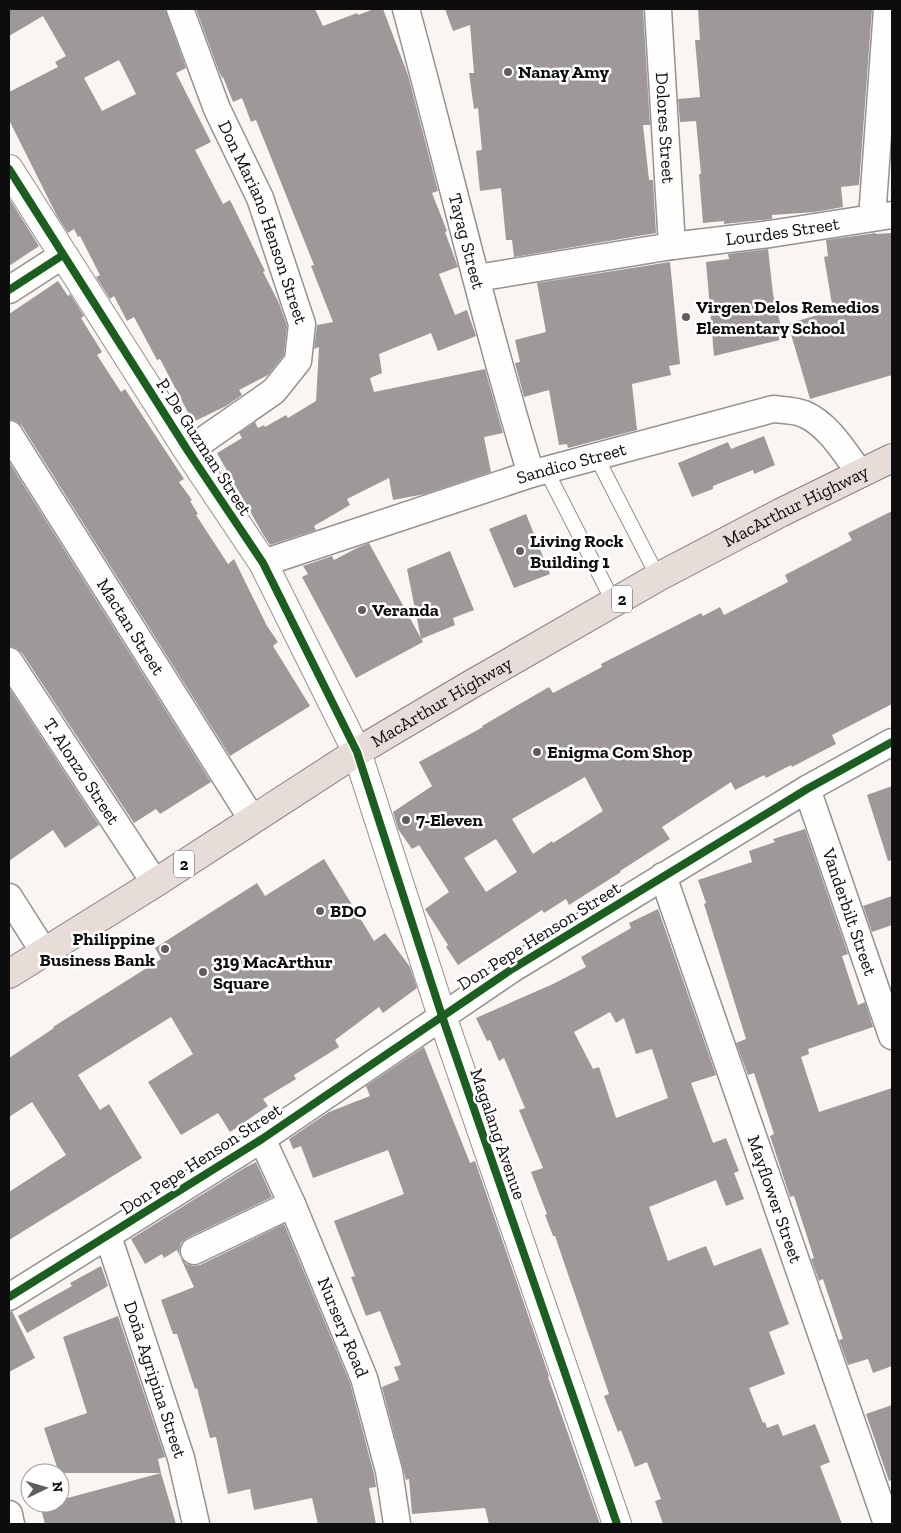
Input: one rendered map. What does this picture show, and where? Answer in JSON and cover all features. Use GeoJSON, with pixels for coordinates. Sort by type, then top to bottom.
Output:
{"type":"FeatureCollection","features":[{"type":"Feature","properties":{"kind":"highway","name":"MacArthur Highway"},"geometry":{"type":"LineString","coordinates":[[9,974],[155,883],[357,752],[470,685],[658,577],[780,512],[892,458]]}},
{"type":"Feature","properties":{"kind":"street","name":"Don Mariano Henson Street"},"geometry":{"type":"LineString","coordinates":[[180,9],[217,109],[260,198],[302,324],[298,361],[274,391],[188,451]]}},
{"type":"Feature","properties":{"kind":"street","name":"Tayag Street"},"geometry":{"type":"LineString","coordinates":[[406,9],[508,401],[538,472]]}},
{"type":"Feature","properties":{"kind":"street","name":"Dolores Street"},"geometry":{"type":"LineString","coordinates":[[658,9],[672,246]]}},
{"type":"Feature","properties":{"kind":"street"},"geometry":{"type":"LineString","coordinates":[[882,216],[887,9]]}},
{"type":"Feature","properties":{"kind":"street","name":"P. De Guzman Street"},"geometry":{"type":"LineString","coordinates":[[9,169],[188,451],[263,563],[357,752]]}},
{"type":"Feature","properties":{"kind":"street","name":"Lourdes Street"},"geometry":{"type":"LineString","coordinates":[[476,278],[672,246],[770,234],[882,216]]}},
{"type":"Feature","properties":{"kind":"street"},"geometry":{"type":"LineString","coordinates":[[9,290],[63,256]]}},
{"type":"Feature","properties":{"kind":"street","name":"Sandico Street"},"geometry":{"type":"LineString","coordinates":[[263,563],[538,472],[773,409],[803,414],[819,424],[829,433],[860,473]]}},
{"type":"Feature","properties":{"kind":"street","name":"Mactan Street"},"geometry":{"type":"LineString","coordinates":[[9,434],[252,819]]}},
{"type":"Feature","properties":{"kind":"street","name":"T. Alonzo Street"},"geometry":{"type":"LineString","coordinates":[[9,661],[155,883]]}},
{"type":"Feature","properties":{"kind":"street","name":"Don Pepe Henson Street"},"geometry":{"type":"LineString","coordinates":[[9,1297],[262,1139],[512,969],[807,789],[892,742]]}},
{"type":"Feature","properties":{"kind":"street","name":"Magalang Avenue"},"geometry":{"type":"LineString","coordinates":[[357,752],[442,1016],[617,1524]]}},
{"type":"Feature","properties":{"kind":"street","name":"Vanderbilt Street"},"geometry":{"type":"LineString","coordinates":[[807,789],[892,1036]]}},
{"type":"Feature","properties":{"kind":"street","name":"Mayflower Street"},"geometry":{"type":"LineString","coordinates":[[662,876],[887,1524]]}},
{"type":"Feature","properties":{"kind":"street"},"geometry":{"type":"LineString","coordinates":[[9,898],[44,952]]}},
{"type":"Feature","properties":{"kind":"street","name":"Nursery Road"},"geometry":{"type":"LineString","coordinates":[[262,1139],[292,1204],[364,1378],[390,1471],[397,1524]]}},
{"type":"Feature","properties":{"kind":"street"},"geometry":{"type":"LineString","coordinates":[[194,1251],[292,1204]]}},
{"type":"Feature","properties":{"kind":"street","name":"Doña Agripina Street"},"geometry":{"type":"LineString","coordinates":[[108,1236],[181,1458],[196,1524]]}},
{"type":"Feature","properties":{"kind":"street"},"geometry":{"type":"LineString","coordinates":[[9,1514],[11,1524]]}},
{"type":"Feature","properties":{"kind":"lane"},"geometry":{"type":"LineString","coordinates":[[596,456],[658,577]]}},
{"type":"Feature","properties":{"kind":"lane"},"geometry":{"type":"LineString","coordinates":[[538,472],[614,603]]}},
{"type":"Feature","properties":{"kind":"building"},"geometry":{"type":"Polygon","coordinates":[[[9,9],[165,9],[186,68],[176,73],[211,142],[195,150],[223,204],[230,200],[265,271],[263,272],[279,303],[287,326],[284,355],[268,375],[239,390],[242,395],[226,406],[193,422],[160,359],[157,360],[134,317],[127,321],[114,296],[110,299],[96,277],[100,275],[80,236],[78,237],[74,229],[68,233],[57,216],[9,120],[9,92],[58,67],[55,62],[66,56],[43,16],[9,36],[9,9]],[[119,60],[84,78],[102,111],[136,94],[119,60]]]}},
{"type":"Feature","properties":{"kind":"building"},"geometry":{"type":"Polygon","coordinates":[[[196,9],[315,9],[323,26],[357,13],[358,15],[374,9],[383,9],[408,75],[438,191],[432,193],[447,231],[445,232],[458,267],[439,274],[455,315],[467,310],[476,336],[438,351],[431,333],[379,354],[382,373],[370,378],[374,392],[485,369],[503,433],[484,437],[491,472],[425,494],[393,500],[389,478],[347,499],[350,505],[314,526],[316,530],[270,545],[264,536],[217,453],[242,438],[239,433],[255,422],[258,428],[264,425],[265,427],[286,415],[288,418],[316,401],[319,347],[314,349],[317,325],[333,322],[311,266],[314,265],[256,120],[251,122],[242,98],[233,102],[218,69],[196,9]]]}},
{"type":"Feature","properties":{"kind":"building"},"geometry":{"type":"Polygon","coordinates":[[[445,9],[643,9],[650,125],[643,125],[649,180],[653,180],[656,233],[514,257],[512,240],[506,240],[501,188],[480,191],[476,151],[482,150],[478,108],[474,109],[469,73],[474,73],[470,25],[453,31],[445,9]]]}},
{"type":"Feature","properties":{"kind":"building"},"geometry":{"type":"Polygon","coordinates":[[[698,9],[872,9],[859,185],[841,187],[843,207],[815,212],[772,215],[772,219],[724,224],[724,221],[703,223],[696,121],[680,122],[678,99],[700,97],[695,40],[700,40],[698,9]]]}},
{"type":"Feature","properties":{"kind":"building"},"geometry":{"type":"Polygon","coordinates":[[[9,198],[39,246],[9,266],[9,198]]]}},
{"type":"Feature","properties":{"kind":"building"},"geometry":{"type":"Polygon","coordinates":[[[876,233],[891,233],[892,375],[810,399],[788,324],[833,310],[824,257],[828,256],[826,240],[876,233]]]}},
{"type":"Feature","properties":{"kind":"building"},"geometry":{"type":"Polygon","coordinates":[[[768,249],[773,294],[784,339],[714,356],[706,262],[729,259],[728,254],[768,249]]]}},
{"type":"Feature","properties":{"kind":"building"},"geometry":{"type":"Polygon","coordinates":[[[670,262],[680,364],[669,366],[671,375],[632,384],[637,430],[568,448],[567,444],[559,445],[549,390],[524,397],[515,363],[520,362],[515,340],[546,332],[537,283],[670,262]]]}},
{"type":"Feature","properties":{"kind":"building"},"geometry":{"type":"Polygon","coordinates":[[[58,281],[68,296],[70,294],[84,316],[81,318],[102,352],[97,355],[121,392],[125,389],[184,479],[179,482],[192,500],[190,501],[198,514],[196,515],[228,564],[234,559],[267,626],[278,642],[273,646],[310,706],[230,756],[22,426],[16,421],[9,419],[9,314],[58,281]]]}},
{"type":"Feature","properties":{"kind":"building"},"geometry":{"type":"Polygon","coordinates":[[[764,436],[775,465],[754,474],[753,470],[713,486],[713,489],[692,497],[678,463],[728,442],[731,449],[764,436]]]}},
{"type":"Feature","properties":{"kind":"building"},"geometry":{"type":"Polygon","coordinates":[[[9,462],[211,782],[160,814],[156,809],[134,823],[22,653],[16,648],[9,646],[9,462]]]}},
{"type":"Feature","properties":{"kind":"building"},"geometry":{"type":"Polygon","coordinates":[[[892,511],[892,704],[832,735],[836,744],[792,767],[791,765],[766,778],[764,775],[735,790],[731,782],[662,827],[670,839],[621,872],[569,905],[566,899],[544,913],[542,910],[458,965],[446,947],[448,945],[425,909],[449,892],[419,845],[412,849],[398,829],[393,812],[432,786],[419,762],[483,727],[549,687],[553,693],[602,667],[601,664],[701,613],[703,616],[720,607],[724,615],[788,582],[785,575],[852,540],[848,533],[892,511]],[[585,777],[512,819],[533,854],[603,811],[585,777]],[[496,839],[464,858],[486,892],[517,872],[496,839]]]}},
{"type":"Feature","properties":{"kind":"building","name":"Living Rock Building 1"},"geometry":{"type":"Polygon","coordinates":[[[526,514],[550,574],[514,588],[489,529],[526,514]]]}},
{"type":"Feature","properties":{"kind":"building","name":"Veranda"},"geometry":{"type":"Polygon","coordinates":[[[369,543],[423,642],[356,678],[302,577],[308,574],[303,566],[332,556],[334,560],[369,543]]]}},
{"type":"Feature","properties":{"kind":"building"},"geometry":{"type":"Polygon","coordinates":[[[450,551],[474,610],[453,618],[455,625],[421,639],[407,569],[450,551]]]}},
{"type":"Feature","properties":{"kind":"building"},"geometry":{"type":"Polygon","coordinates":[[[9,688],[99,825],[65,848],[53,830],[9,861],[9,688]]]}},
{"type":"Feature","properties":{"kind":"building"},"geometry":{"type":"Polygon","coordinates":[[[892,786],[892,860],[888,861],[867,795],[892,786]]]}},
{"type":"Feature","properties":{"kind":"building"},"geometry":{"type":"Polygon","coordinates":[[[805,829],[848,954],[842,956],[858,1005],[865,1002],[873,1027],[808,1049],[809,1054],[801,1057],[819,1112],[892,1088],[892,1366],[873,1373],[868,1359],[848,1365],[839,1340],[843,1339],[823,1279],[819,1281],[811,1259],[814,1258],[794,1196],[790,1197],[770,1136],[774,1134],[754,1073],[748,1075],[736,1043],[746,1039],[698,880],[752,862],[749,851],[775,842],[773,839],[805,829]]]}},
{"type":"Feature","properties":{"kind":"building"},"geometry":{"type":"Polygon","coordinates":[[[324,859],[374,941],[385,933],[410,967],[417,988],[383,1013],[379,1007],[335,1040],[339,1047],[294,1075],[296,1079],[263,1099],[268,1106],[230,1132],[218,1113],[181,1135],[148,1082],[193,1054],[171,1017],[78,1075],[100,1110],[109,1104],[142,1158],[9,1240],[9,1192],[66,1155],[32,1102],[9,1117],[9,1058],[53,1027],[161,959],[155,948],[257,883],[265,896],[324,859]]]}},
{"type":"Feature","properties":{"kind":"building"},"geometry":{"type":"Polygon","coordinates":[[[892,896],[892,925],[872,932],[863,906],[892,896]]]}},
{"type":"Feature","properties":{"kind":"building"},"geometry":{"type":"Polygon","coordinates":[[[658,909],[716,1075],[691,1083],[713,1143],[726,1138],[739,1171],[734,1173],[744,1199],[726,1206],[716,1180],[649,1207],[668,1261],[706,1246],[714,1266],[761,1248],[789,1324],[769,1332],[785,1374],[749,1388],[763,1423],[765,1422],[767,1428],[778,1424],[783,1436],[815,1424],[830,1462],[820,1466],[842,1524],[663,1524],[655,1501],[661,1499],[647,1462],[635,1467],[621,1430],[618,1432],[604,1396],[609,1394],[531,1172],[543,1168],[519,1110],[525,1108],[504,1058],[499,1061],[490,1040],[487,1041],[476,1018],[553,984],[586,967],[581,957],[631,928],[629,923],[658,909]],[[610,1012],[574,1032],[593,1069],[599,1067],[616,1118],[668,1098],[652,1049],[636,1054],[624,1018],[616,1023],[610,1012]]]}},
{"type":"Feature","properties":{"kind":"building"},"geometry":{"type":"Polygon","coordinates":[[[424,1047],[470,1163],[475,1161],[600,1524],[489,1524],[485,1508],[412,1514],[409,1479],[406,1480],[382,1387],[399,1380],[394,1367],[401,1365],[380,1311],[366,1316],[351,1277],[355,1276],[334,1221],[404,1194],[388,1150],[313,1178],[301,1146],[293,1149],[289,1139],[329,1112],[370,1096],[366,1086],[424,1047]]]}},
{"type":"Feature","properties":{"kind":"building"},"geometry":{"type":"Polygon","coordinates":[[[256,1162],[272,1197],[187,1238],[181,1243],[180,1256],[177,1250],[164,1258],[162,1254],[145,1264],[131,1239],[256,1162]]]}},
{"type":"Feature","properties":{"kind":"building"},"geometry":{"type":"Polygon","coordinates":[[[284,1224],[350,1383],[374,1474],[376,1487],[369,1488],[376,1524],[318,1524],[312,1498],[254,1510],[250,1489],[228,1494],[216,1437],[210,1438],[197,1388],[195,1389],[177,1334],[173,1334],[161,1300],[194,1287],[180,1258],[186,1264],[200,1265],[284,1224]]]}},
{"type":"Feature","properties":{"kind":"building"},"geometry":{"type":"Polygon","coordinates":[[[101,1266],[108,1286],[27,1333],[18,1316],[72,1286],[70,1283],[101,1266]]]}},
{"type":"Feature","properties":{"kind":"building"},"geometry":{"type":"Polygon","coordinates":[[[12,1311],[35,1358],[9,1372],[9,1312],[12,1311]]]}},
{"type":"Feature","properties":{"kind":"building"},"geometry":{"type":"Polygon","coordinates":[[[118,1316],[165,1457],[158,1459],[161,1473],[70,1473],[70,1463],[56,1463],[44,1428],[87,1413],[63,1337],[118,1316]]]}},
{"type":"Feature","properties":{"kind":"building"},"geometry":{"type":"Polygon","coordinates":[[[892,1405],[892,1480],[889,1481],[866,1414],[892,1405]]]}},
{"type":"Feature","properties":{"kind":"building"},"geometry":{"type":"Polygon","coordinates":[[[161,1473],[176,1524],[45,1524],[42,1513],[70,1513],[70,1497],[161,1473]]]}},
{"type":"Feature","properties":{"kind":"cycle path"},"geometry":{"type":"LineString","coordinates":[[9,169],[188,451],[263,563],[357,752],[442,1016],[617,1524]]}},
{"type":"Feature","properties":{"kind":"cycle path"},"geometry":{"type":"LineString","coordinates":[[9,290],[63,255]]}},
{"type":"Feature","properties":{"kind":"cycle path"},"geometry":{"type":"LineString","coordinates":[[9,1297],[262,1139],[512,969],[807,789],[892,742]]}},
{"type":"Feature","properties":{"kind":"place","name":"Nanay Amy"},"geometry":{"type":"Point","coordinates":[508,72]}},
{"type":"Feature","properties":{"kind":"place","name":"Virgen Delos Remedios Elementary School"},"geometry":{"type":"Point","coordinates":[686,317]}},
{"type":"Feature","properties":{"kind":"place","name":"Living Rock Building 1"},"geometry":{"type":"Point","coordinates":[520,551]}},
{"type":"Feature","properties":{"kind":"place","name":"Veranda"},"geometry":{"type":"Point","coordinates":[362,610]}},
{"type":"Feature","properties":{"kind":"place","name":"Enigma Com Shop"},"geometry":{"type":"Point","coordinates":[537,752]}},
{"type":"Feature","properties":{"kind":"place","name":"7-Eleven"},"geometry":{"type":"Point","coordinates":[406,820]}},
{"type":"Feature","properties":{"kind":"place","name":"BDO"},"geometry":{"type":"Point","coordinates":[320,911]}},
{"type":"Feature","properties":{"kind":"place","name":"Philippine Business Bank"},"geometry":{"type":"Point","coordinates":[165,949]}},
{"type":"Feature","properties":{"kind":"place","name":"319 MacArthur Square"},"geometry":{"type":"Point","coordinates":[203,972]}}]}
